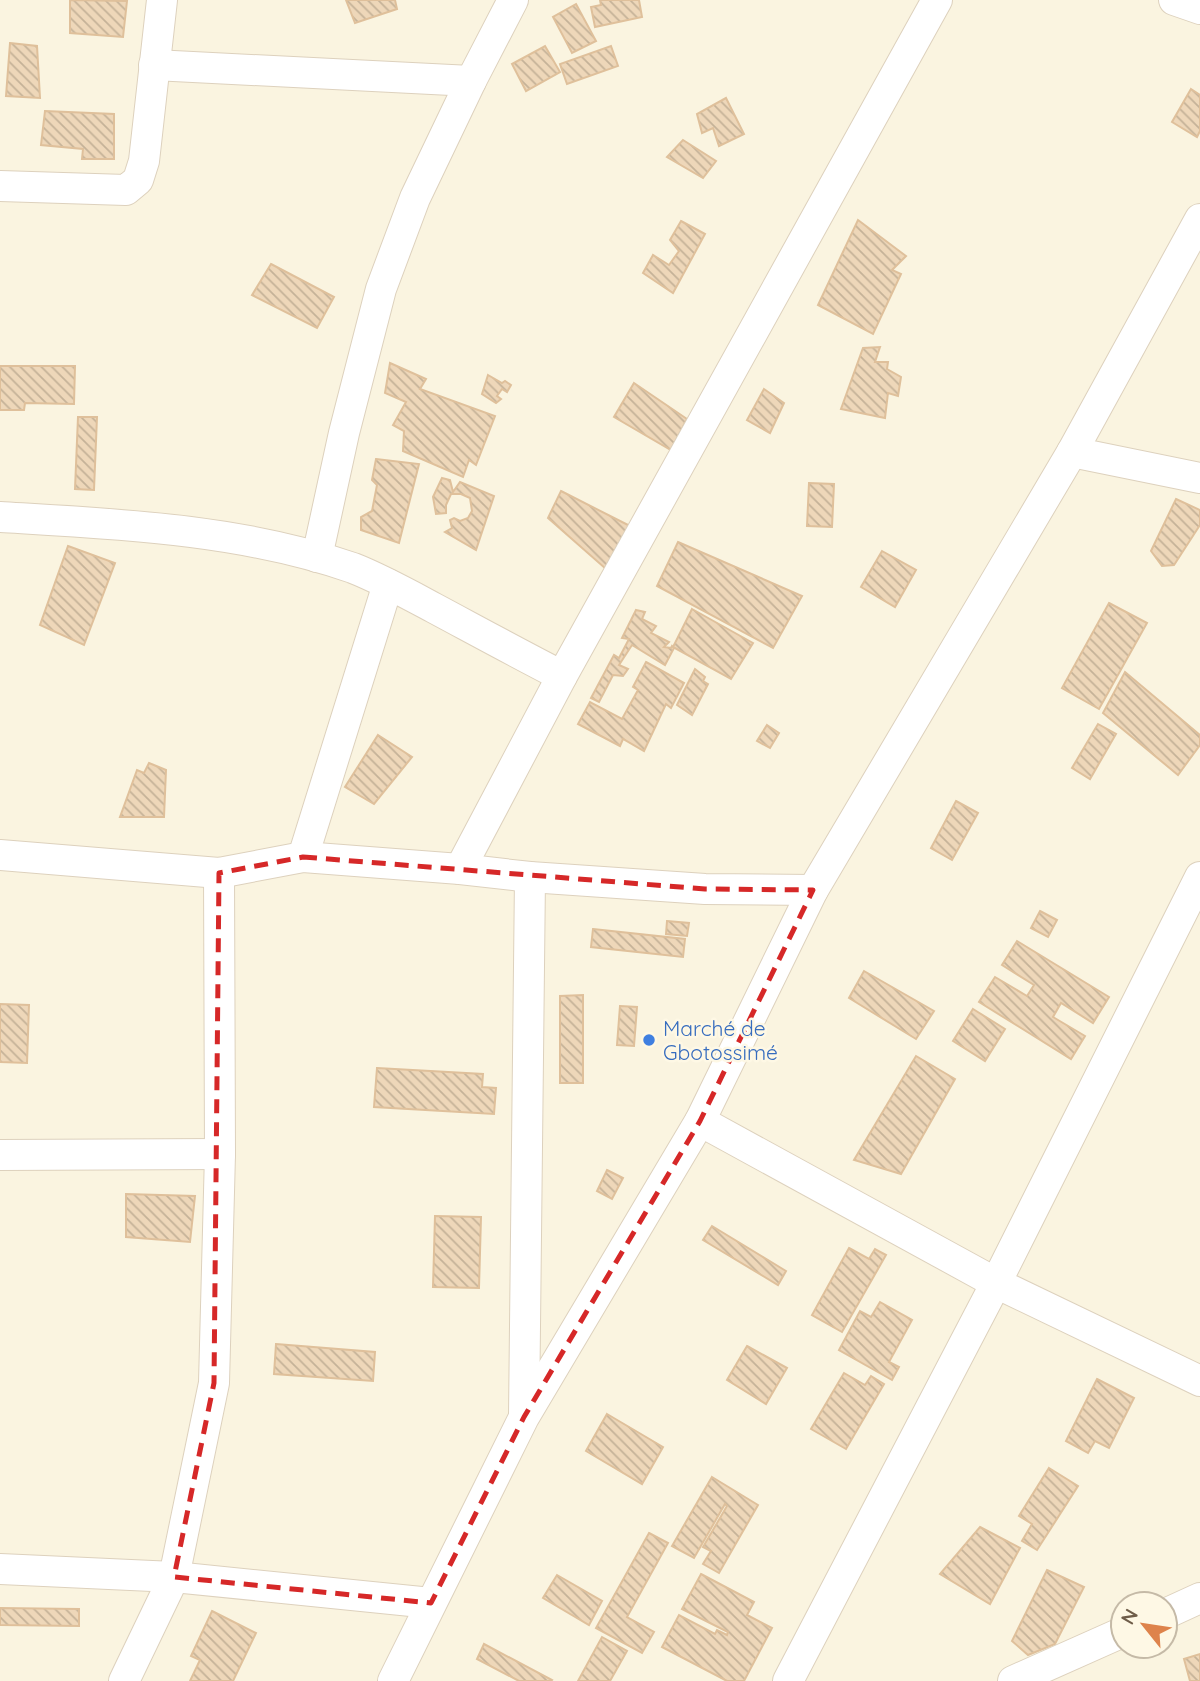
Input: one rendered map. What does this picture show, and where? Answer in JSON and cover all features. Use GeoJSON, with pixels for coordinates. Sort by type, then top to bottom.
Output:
{"type":"FeatureCollection","features":[{"type":"Feature","properties":{"kind":"street"},"geometry":{"type":"LineString","coordinates":[[0,186],[126,190],[138,180],[144,161],[162,0]]}},
{"type":"Feature","properties":{"kind":"street"},"geometry":{"type":"LineString","coordinates":[[317,557],[344,433],[381,289],[415,198],[513,0]]}},
{"type":"Feature","properties":{"kind":"street"},"geometry":{"type":"LineString","coordinates":[[460,869],[562,676],[937,0]]}},
{"type":"Feature","properties":{"kind":"street"},"geometry":{"type":"LineString","coordinates":[[1174,0],[1200,9]]}},
{"type":"Feature","properties":{"kind":"street"},"geometry":{"type":"LineString","coordinates":[[154,65],[471,81]]}},
{"type":"Feature","properties":{"kind":"street"},"geometry":{"type":"LineString","coordinates":[[393,1681],[524,1417],[699,1121],[813,890],[1073,452],[1200,219]]}},
{"type":"Feature","properties":{"kind":"street"},"geometry":{"type":"LineString","coordinates":[[1073,452],[1200,478]]}},
{"type":"Feature","properties":{"kind":"street"},"geometry":{"type":"LineString","coordinates":[[0,517],[117,524],[250,541],[317,557],[355,569],[388,584],[562,676]]}},
{"type":"Feature","properties":{"kind":"street"},"geometry":{"type":"LineString","coordinates":[[303,857],[388,584]]}},
{"type":"Feature","properties":{"kind":"street"},"geometry":{"type":"LineString","coordinates":[[0,855],[219,873],[303,857],[705,890],[813,890]]}},
{"type":"Feature","properties":{"kind":"street"},"geometry":{"type":"LineString","coordinates":[[124,1681],[174,1577],[214,1383],[220,1154],[219,873]]}},
{"type":"Feature","properties":{"kind":"street"},"geometry":{"type":"LineString","coordinates":[[524,1417],[530,877]]}},
{"type":"Feature","properties":{"kind":"street"},"geometry":{"type":"LineString","coordinates":[[788,1681],[996,1283],[1200,877]]}},
{"type":"Feature","properties":{"kind":"street"},"geometry":{"type":"LineString","coordinates":[[699,1121],[996,1283],[1200,1381]]}},
{"type":"Feature","properties":{"kind":"street"},"geometry":{"type":"LineString","coordinates":[[0,1155],[220,1154]]}},
{"type":"Feature","properties":{"kind":"street"},"geometry":{"type":"LineString","coordinates":[[0,1569],[174,1577],[431,1602]]}},
{"type":"Feature","properties":{"kind":"street"},"geometry":{"type":"LineString","coordinates":[[1179,1608],[1200,1598]]}},
{"type":"Feature","properties":{"kind":"street"},"geometry":{"type":"LineString","coordinates":[[1013,1681],[1109,1638]]}},
{"type":"Feature","properties":{"kind":"highlighted area"},"geometry":{"type":"Polygon","coordinates":[[[303,857],[705,889],[813,890],[700,1121],[524,1417],[431,1603],[174,1577],[214,1383],[219,873],[303,857]]]}},
{"type":"Feature","properties":{"kind":"building"},"geometry":{"type":"Polygon","coordinates":[[[70,0],[127,1],[123,37],[70,33],[70,0]]]}},
{"type":"Feature","properties":{"kind":"building"},"geometry":{"type":"Polygon","coordinates":[[[346,0],[395,0],[397,9],[355,23],[346,0]]]}},
{"type":"Feature","properties":{"kind":"building"},"geometry":{"type":"Polygon","coordinates":[[[600,0],[639,0],[642,17],[595,27],[591,7],[601,5],[600,0]]]}},
{"type":"Feature","properties":{"kind":"building"},"geometry":{"type":"Polygon","coordinates":[[[576,4],[596,41],[572,53],[553,17],[576,4]]]}},
{"type":"Feature","properties":{"kind":"building"},"geometry":{"type":"Polygon","coordinates":[[[10,43],[37,46],[40,98],[6,96],[10,43]]]}},
{"type":"Feature","properties":{"kind":"building"},"geometry":{"type":"Polygon","coordinates":[[[545,46],[560,72],[526,91],[512,64],[545,46]]]}},
{"type":"Feature","properties":{"kind":"building"},"geometry":{"type":"Polygon","coordinates":[[[611,46],[618,66],[567,84],[560,64],[611,46]]]}},
{"type":"Feature","properties":{"kind":"building"},"geometry":{"type":"Polygon","coordinates":[[[1191,89],[1200,95],[1200,131],[1197,137],[1172,122],[1191,89]]]}},
{"type":"Feature","properties":{"kind":"building"},"geometry":{"type":"Polygon","coordinates":[[[726,98],[744,134],[719,146],[713,128],[702,133],[697,114],[726,98]]]}},
{"type":"Feature","properties":{"kind":"building"},"geometry":{"type":"Polygon","coordinates":[[[45,111],[114,114],[114,159],[82,159],[83,149],[41,145],[45,111]]]}},
{"type":"Feature","properties":{"kind":"building"},"geometry":{"type":"Polygon","coordinates":[[[683,140],[716,161],[703,178],[667,157],[683,140]]]}},
{"type":"Feature","properties":{"kind":"building"},"geometry":{"type":"Polygon","coordinates":[[[858,220],[906,256],[892,270],[901,274],[873,334],[818,305],[858,220]]]}},
{"type":"Feature","properties":{"kind":"building"},"geometry":{"type":"Polygon","coordinates":[[[681,221],[705,234],[673,293],[643,273],[653,255],[669,265],[679,251],[670,240],[681,221]]]}},
{"type":"Feature","properties":{"kind":"building"},"geometry":{"type":"Polygon","coordinates":[[[271,264],[334,297],[317,328],[252,295],[271,264]]]}},
{"type":"Feature","properties":{"kind":"building"},"geometry":{"type":"Polygon","coordinates":[[[880,347],[875,362],[888,362],[887,369],[901,377],[898,396],[888,393],[885,418],[841,409],[863,348],[880,347]]]}},
{"type":"Feature","properties":{"kind":"building"},"geometry":{"type":"Polygon","coordinates":[[[390,363],[426,379],[420,389],[495,416],[476,465],[469,460],[463,477],[403,451],[404,431],[393,425],[406,402],[385,393],[390,363]]]}},
{"type":"Feature","properties":{"kind":"building"},"geometry":{"type":"Polygon","coordinates":[[[0,366],[75,366],[74,404],[25,403],[24,410],[0,410],[0,366]]]}},
{"type":"Feature","properties":{"kind":"building"},"geometry":{"type":"Polygon","coordinates":[[[488,375],[511,385],[507,392],[502,389],[497,396],[501,399],[496,403],[482,394],[488,375]]]}},
{"type":"Feature","properties":{"kind":"building"},"geometry":{"type":"Polygon","coordinates":[[[634,383],[687,419],[671,450],[614,417],[634,383]]]}},
{"type":"Feature","properties":{"kind":"building"},"geometry":{"type":"Polygon","coordinates":[[[764,389],[784,403],[770,433],[747,420],[764,389]]]}},
{"type":"Feature","properties":{"kind":"building"},"geometry":{"type":"Polygon","coordinates":[[[78,417],[97,417],[94,490],[75,489],[78,417]]]}},
{"type":"Feature","properties":{"kind":"building"},"geometry":{"type":"Polygon","coordinates":[[[376,459],[419,464],[399,543],[361,530],[361,517],[372,511],[377,485],[372,480],[376,459]]]}},
{"type":"Feature","properties":{"kind":"building"},"geometry":{"type":"Polygon","coordinates":[[[442,478],[450,480],[453,492],[460,482],[494,496],[476,550],[445,532],[452,528],[450,520],[468,518],[472,511],[470,498],[451,494],[446,513],[436,514],[433,497],[442,478]]]}},
{"type":"Feature","properties":{"kind":"building"},"geometry":{"type":"Polygon","coordinates":[[[809,483],[834,484],[832,527],[807,526],[809,483]]]}},
{"type":"Feature","properties":{"kind":"building"},"geometry":{"type":"Polygon","coordinates":[[[561,491],[630,526],[606,569],[548,518],[561,491]]]}},
{"type":"Feature","properties":{"kind":"building"},"geometry":{"type":"Polygon","coordinates":[[[1176,499],[1200,510],[1200,525],[1174,565],[1162,566],[1151,551],[1176,499]]]}},
{"type":"Feature","properties":{"kind":"building"},"geometry":{"type":"Polygon","coordinates":[[[678,542],[802,596],[773,648],[657,586],[678,542]]]}},
{"type":"Feature","properties":{"kind":"building"},"geometry":{"type":"Polygon","coordinates":[[[68,546],[115,563],[84,645],[40,625],[68,546]]]}},
{"type":"Feature","properties":{"kind":"building"},"geometry":{"type":"Polygon","coordinates":[[[882,551],[916,570],[895,607],[861,587],[882,551]]]}},
{"type":"Feature","properties":{"kind":"building"},"geometry":{"type":"Polygon","coordinates":[[[1109,603],[1147,623],[1099,709],[1062,688],[1109,603]]]}},
{"type":"Feature","properties":{"kind":"building"},"geometry":{"type":"Polygon","coordinates":[[[692,609],[753,643],[731,679],[673,647],[692,609]]]}},
{"type":"Feature","properties":{"kind":"building"},"geometry":{"type":"Polygon","coordinates":[[[636,610],[645,612],[642,619],[656,626],[651,633],[669,642],[664,647],[674,648],[665,665],[632,645],[619,665],[628,669],[623,676],[613,675],[599,702],[591,698],[614,655],[619,658],[629,639],[622,638],[636,610]]]}},
{"type":"Feature","properties":{"kind":"building"},"geometry":{"type":"Polygon","coordinates":[[[646,662],[684,683],[671,708],[666,704],[644,751],[623,739],[620,746],[578,724],[590,702],[622,719],[638,690],[633,687],[646,662]]]}},
{"type":"Feature","properties":{"kind":"building"},"geometry":{"type":"Polygon","coordinates":[[[695,669],[705,677],[703,681],[708,684],[692,715],[677,705],[695,669]]]}},
{"type":"Feature","properties":{"kind":"building"},"geometry":{"type":"Polygon","coordinates":[[[1125,672],[1200,735],[1200,745],[1178,775],[1103,713],[1125,672]]]}},
{"type":"Feature","properties":{"kind":"building"},"geometry":{"type":"Polygon","coordinates":[[[1098,724],[1116,734],[1090,779],[1072,768],[1098,724]]]}},
{"type":"Feature","properties":{"kind":"building"},"geometry":{"type":"Polygon","coordinates":[[[767,725],[779,733],[770,748],[757,741],[767,725]]]}},
{"type":"Feature","properties":{"kind":"building"},"geometry":{"type":"Polygon","coordinates":[[[378,735],[412,757],[374,804],[345,787],[378,735]]]}},
{"type":"Feature","properties":{"kind":"building"},"geometry":{"type":"Polygon","coordinates":[[[149,763],[166,770],[164,817],[120,817],[137,770],[144,773],[149,763]]]}},
{"type":"Feature","properties":{"kind":"building"},"geometry":{"type":"Polygon","coordinates":[[[956,801],[978,813],[952,860],[931,848],[956,801]]]}},
{"type":"Feature","properties":{"kind":"building"},"geometry":{"type":"Polygon","coordinates":[[[1040,911],[1057,920],[1048,937],[1031,928],[1040,911]]]}},
{"type":"Feature","properties":{"kind":"building"},"geometry":{"type":"Polygon","coordinates":[[[667,921],[689,923],[687,936],[666,934],[667,921]]]}},
{"type":"Feature","properties":{"kind":"building"},"geometry":{"type":"Polygon","coordinates":[[[593,929],[685,939],[683,957],[591,947],[593,929]]]}},
{"type":"Feature","properties":{"kind":"building"},"geometry":{"type":"Polygon","coordinates":[[[1017,941],[1109,997],[1093,1023],[1061,1003],[1053,1017],[1085,1036],[1071,1059],[979,1002],[995,977],[1027,996],[1034,985],[1002,965],[1017,941]]]}},
{"type":"Feature","properties":{"kind":"building"},"geometry":{"type":"Polygon","coordinates":[[[864,971],[934,1011],[916,1039],[849,998],[864,971]]]}},
{"type":"Feature","properties":{"kind":"building"},"geometry":{"type":"Polygon","coordinates":[[[583,995],[583,1083],[560,1083],[560,996],[583,995]]]}},
{"type":"Feature","properties":{"kind":"building"},"geometry":{"type":"Polygon","coordinates":[[[0,1004],[29,1005],[27,1063],[0,1062],[0,1004]]]}},
{"type":"Feature","properties":{"kind":"building"},"geometry":{"type":"Polygon","coordinates":[[[620,1006],[637,1007],[634,1046],[617,1045],[620,1006]]]}},
{"type":"Feature","properties":{"kind":"building"},"geometry":{"type":"Polygon","coordinates":[[[973,1009],[1005,1029],[985,1061],[953,1041],[973,1009]]]}},
{"type":"Feature","properties":{"kind":"building"},"geometry":{"type":"Polygon","coordinates":[[[916,1056],[955,1079],[901,1174],[854,1160],[916,1056]]]}},
{"type":"Feature","properties":{"kind":"building"},"geometry":{"type":"Polygon","coordinates":[[[377,1068],[483,1074],[482,1087],[496,1088],[494,1114],[374,1107],[377,1068]]]}},
{"type":"Feature","properties":{"kind":"building"},"geometry":{"type":"Polygon","coordinates":[[[607,1170],[623,1178],[612,1199],[597,1191],[607,1170]]]}},
{"type":"Feature","properties":{"kind":"building"},"geometry":{"type":"Polygon","coordinates":[[[126,1194],[195,1196],[190,1242],[126,1237],[126,1194]]]}},
{"type":"Feature","properties":{"kind":"building"},"geometry":{"type":"Polygon","coordinates":[[[435,1216],[481,1217],[479,1288],[433,1287],[435,1216]]]}},
{"type":"Feature","properties":{"kind":"building"},"geometry":{"type":"Polygon","coordinates":[[[712,1226],[786,1271],[778,1285],[703,1240],[712,1226]]]}},
{"type":"Feature","properties":{"kind":"building"},"geometry":{"type":"Polygon","coordinates":[[[849,1248],[869,1259],[875,1249],[886,1255],[842,1332],[812,1315],[849,1248]]]}},
{"type":"Feature","properties":{"kind":"building"},"geometry":{"type":"Polygon","coordinates":[[[880,1302],[912,1320],[889,1362],[899,1367],[892,1380],[839,1350],[860,1311],[871,1317],[880,1302]]]}},
{"type":"Feature","properties":{"kind":"building"},"geometry":{"type":"Polygon","coordinates":[[[276,1344],[375,1352],[373,1381],[274,1374],[276,1344]]]}},
{"type":"Feature","properties":{"kind":"building"},"geometry":{"type":"Polygon","coordinates":[[[747,1346],[787,1368],[766,1404],[727,1380],[747,1346]]]}},
{"type":"Feature","properties":{"kind":"building"},"geometry":{"type":"Polygon","coordinates":[[[844,1373],[865,1385],[871,1376],[884,1384],[846,1449],[811,1429],[844,1373]]]}},
{"type":"Feature","properties":{"kind":"building"},"geometry":{"type":"Polygon","coordinates":[[[1097,1379],[1134,1398],[1109,1448],[1095,1441],[1088,1453],[1066,1441],[1097,1379]]]}},
{"type":"Feature","properties":{"kind":"building"},"geometry":{"type":"Polygon","coordinates":[[[607,1414],[663,1447],[642,1484],[586,1451],[607,1414]]]}},
{"type":"Feature","properties":{"kind":"building"},"geometry":{"type":"Polygon","coordinates":[[[1049,1468],[1078,1486],[1037,1550],[1022,1541],[1032,1524],[1019,1516],[1049,1468]]]}},
{"type":"Feature","properties":{"kind":"building"},"geometry":{"type":"Polygon","coordinates":[[[712,1477],[758,1505],[719,1573],[703,1564],[711,1551],[703,1547],[727,1506],[725,1504],[694,1558],[672,1546],[712,1477]]]}},
{"type":"Feature","properties":{"kind":"building"},"geometry":{"type":"Polygon","coordinates":[[[980,1527],[1020,1548],[990,1604],[940,1574],[980,1527]]]}},
{"type":"Feature","properties":{"kind":"building"},"geometry":{"type":"Polygon","coordinates":[[[649,1533],[668,1543],[627,1617],[654,1632],[642,1653],[596,1628],[649,1533]]]}},
{"type":"Feature","properties":{"kind":"building"},"geometry":{"type":"Polygon","coordinates":[[[1047,1570],[1084,1587],[1055,1644],[1028,1655],[1012,1641],[1047,1570]]]}},
{"type":"Feature","properties":{"kind":"building"},"geometry":{"type":"Polygon","coordinates":[[[701,1574],[754,1602],[747,1615],[772,1628],[744,1681],[727,1681],[662,1647],[679,1615],[715,1634],[717,1630],[727,1635],[728,1632],[682,1609],[701,1574]]]}},
{"type":"Feature","properties":{"kind":"building"},"geometry":{"type":"Polygon","coordinates":[[[557,1575],[602,1601],[589,1625],[543,1598],[557,1575]]]}},
{"type":"Feature","properties":{"kind":"building"},"geometry":{"type":"Polygon","coordinates":[[[0,1608],[79,1609],[79,1626],[0,1625],[0,1608]]]}},
{"type":"Feature","properties":{"kind":"building"},"geometry":{"type":"Polygon","coordinates":[[[212,1611],[256,1633],[233,1681],[190,1681],[200,1660],[191,1656],[212,1611]]]}},
{"type":"Feature","properties":{"kind":"building"},"geometry":{"type":"Polygon","coordinates":[[[602,1637],[627,1651],[610,1681],[578,1681],[602,1637]]]}},
{"type":"Feature","properties":{"kind":"building"},"geometry":{"type":"Polygon","coordinates":[[[484,1644],[552,1680],[519,1681],[477,1659],[484,1644]]]}},
{"type":"Feature","properties":{"kind":"building"},"geometry":{"type":"Polygon","coordinates":[[[1200,1654],[1200,1681],[1190,1681],[1184,1659],[1200,1654]]]}},
{"type":"Feature","properties":{"kind":"place","name":"Marché de Gbotossimé"},"geometry":{"type":"Point","coordinates":[649,1040]}}]}
